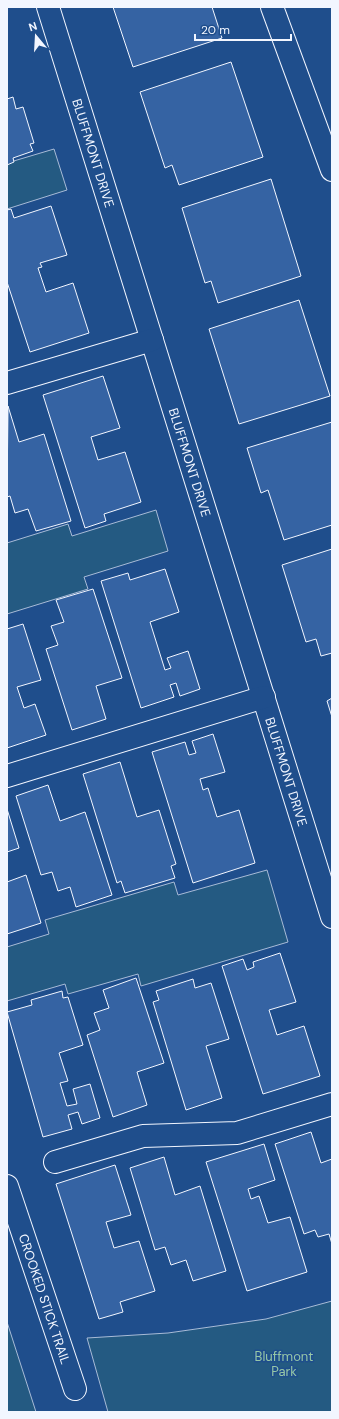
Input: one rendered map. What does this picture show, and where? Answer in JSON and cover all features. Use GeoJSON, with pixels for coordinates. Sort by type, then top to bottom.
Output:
{"type":"FeatureCollection","features":[{"type":"Feature","properties":{"kind":"street","name":"BLUFFMONT DRIVE"},"geometry":{"type":"LineString","coordinates":[[48,7],[264,697],[326,874],[332,917]]}},
{"type":"Feature","properties":{"kind":"street"},"geometry":{"type":"LineString","coordinates":[[272,7],[332,170]]}},
{"type":"Feature","properties":{"kind":"street"},"geometry":{"type":"LineString","coordinates":[[7,383],[152,340]]}},
{"type":"Feature","properties":{"kind":"street"},"geometry":{"type":"LineString","coordinates":[[7,776],[264,697]]}},
{"type":"Feature","properties":{"kind":"street"},"geometry":{"type":"LineString","coordinates":[[55,1162],[143,1136],[237,1133],[332,1104]]}},
{"type":"Feature","properties":{"kind":"street","name":"CROOKED STICK TRAIL"},"geometry":{"type":"LineString","coordinates":[[7,1186],[75,1390]]}},
{"type":"Feature","properties":{"kind":"green space"},"geometry":{"type":"Polygon","coordinates":[[[54,149],[67,190],[7,209],[7,163],[54,149]]]}},
{"type":"Feature","properties":{"kind":"green space"},"geometry":{"type":"Polygon","coordinates":[[[156,510],[168,551],[84,577],[88,589],[7,614],[7,543],[68,524],[72,536],[156,510]]]}},
{"type":"Feature","properties":{"kind":"green space"},"geometry":{"type":"Polygon","coordinates":[[[267,870],[288,942],[141,986],[138,974],[68,994],[65,984],[7,1001],[7,947],[49,934],[45,920],[174,882],[178,895],[267,870]]]}},
{"type":"Feature","properties":{"kind":"green space","name":"Bluffmont Park"},"geometry":{"type":"Polygon","coordinates":[[[332,1301],[332,1412],[108,1412],[87,1338],[168,1333],[266,1319],[332,1301]]]}},
{"type":"Feature","properties":{"kind":"green space"},"geometry":{"type":"Polygon","coordinates":[[[7,1322],[36,1412],[7,1412],[7,1322]]]}},
{"type":"Feature","properties":{"kind":"building"},"geometry":{"type":"Polygon","coordinates":[[[113,7],[212,7],[222,38],[133,67],[113,7]]]}},
{"type":"Feature","properties":{"kind":"building"},"geometry":{"type":"Polygon","coordinates":[[[231,62],[263,157],[179,185],[172,165],[165,168],[140,92],[231,62]]]}},
{"type":"Feature","properties":{"kind":"building"},"geometry":{"type":"Polygon","coordinates":[[[13,97],[16,109],[23,107],[34,143],[30,144],[33,151],[13,158],[14,162],[7,165],[7,99],[13,97]]]}},
{"type":"Feature","properties":{"kind":"building"},"geometry":{"type":"Polygon","coordinates":[[[271,179],[301,276],[218,303],[211,281],[205,283],[182,208],[271,179]]]}},
{"type":"Feature","properties":{"kind":"building"},"geometry":{"type":"Polygon","coordinates":[[[51,206],[67,255],[40,263],[42,267],[38,268],[46,292],[73,283],[89,333],[30,352],[7,282],[7,210],[11,209],[14,218],[51,206]]]}},
{"type":"Feature","properties":{"kind":"building"},"geometry":{"type":"Polygon","coordinates":[[[299,300],[330,396],[239,424],[209,329],[299,300]]]}},
{"type":"Feature","properties":{"kind":"building"},"geometry":{"type":"Polygon","coordinates":[[[103,376],[120,428],[91,437],[98,460],[125,452],[141,502],[104,514],[106,521],[85,528],[43,395],[103,376]]]}},
{"type":"Feature","properties":{"kind":"building"},"geometry":{"type":"Polygon","coordinates":[[[8,406],[19,442],[44,434],[71,521],[36,531],[28,509],[15,513],[10,496],[7,497],[8,406]]]}},
{"type":"Feature","properties":{"kind":"building"},"geometry":{"type":"Polygon","coordinates":[[[332,422],[332,525],[284,540],[268,490],[261,493],[247,448],[332,422]]]}},
{"type":"Feature","properties":{"kind":"building"},"geometry":{"type":"Polygon","coordinates":[[[332,549],[332,653],[321,656],[316,639],[306,642],[282,565],[332,549]]]}},
{"type":"Feature","properties":{"kind":"building"},"geometry":{"type":"Polygon","coordinates":[[[165,569],[179,612],[150,622],[165,670],[171,668],[167,658],[188,651],[200,689],[180,696],[176,683],[170,685],[174,697],[141,708],[101,581],[128,573],[130,580],[165,569]]]}},
{"type":"Feature","properties":{"kind":"building"},"geometry":{"type":"Polygon","coordinates":[[[93,589],[122,678],[96,686],[106,719],[72,730],[46,649],[58,645],[51,626],[64,622],[56,600],[93,589]]]}},
{"type":"Feature","properties":{"kind":"building"},"geometry":{"type":"Polygon","coordinates":[[[23,624],[41,680],[17,687],[24,708],[35,704],[46,735],[7,748],[7,629],[23,624]]]}},
{"type":"Feature","properties":{"kind":"building"},"geometry":{"type":"Polygon","coordinates":[[[332,698],[332,717],[327,701],[332,698]]]}},
{"type":"Feature","properties":{"kind":"building"},"geometry":{"type":"Polygon","coordinates":[[[213,734],[225,772],[200,779],[203,790],[208,788],[217,817],[239,810],[255,863],[193,883],[152,752],[185,742],[189,755],[196,753],[192,741],[213,734]]]}},
{"type":"Feature","properties":{"kind":"building"},"geometry":{"type":"Polygon","coordinates":[[[120,762],[137,817],[159,810],[176,864],[171,866],[175,878],[125,893],[121,881],[117,883],[83,774],[120,762]]]}},
{"type":"Feature","properties":{"kind":"building"},"geometry":{"type":"Polygon","coordinates":[[[48,785],[60,821],[85,812],[112,895],[76,907],[70,887],[58,891],[52,872],[41,875],[16,796],[48,785]]]}},
{"type":"Feature","properties":{"kind":"building"},"geometry":{"type":"Polygon","coordinates":[[[7,809],[19,848],[7,852],[7,809]]]}},
{"type":"Feature","properties":{"kind":"building"},"geometry":{"type":"Polygon","coordinates":[[[26,875],[41,923],[7,934],[7,882],[26,875]]]}},
{"type":"Feature","properties":{"kind":"building"},"geometry":{"type":"Polygon","coordinates":[[[280,953],[296,1002],[269,1010],[277,1035],[304,1026],[320,1076],[263,1094],[222,966],[243,959],[247,970],[254,967],[253,962],[280,953]]]}},
{"type":"Feature","properties":{"kind":"building"},"geometry":{"type":"Polygon","coordinates":[[[136,978],[164,1063],[137,1072],[147,1105],[113,1117],[87,1035],[100,1030],[94,1013],[109,1008],[103,990],[136,978]]]}},
{"type":"Feature","properties":{"kind":"building"},"geometry":{"type":"Polygon","coordinates":[[[193,979],[195,988],[211,983],[229,1039],[206,1046],[222,1098],[186,1110],[153,1002],[159,1000],[156,991],[193,979]]]}},
{"type":"Feature","properties":{"kind":"building"},"geometry":{"type":"Polygon","coordinates":[[[62,991],[63,998],[68,997],[83,1045],[59,1053],[68,1081],[60,1083],[67,1106],[77,1104],[73,1089],[90,1084],[100,1118],[82,1124],[78,1112],[68,1115],[72,1129],[43,1137],[7,1012],[32,1005],[31,1000],[62,991]]]}},
{"type":"Feature","properties":{"kind":"building"},"geometry":{"type":"Polygon","coordinates":[[[311,1132],[321,1163],[332,1159],[332,1244],[329,1234],[318,1237],[315,1230],[304,1234],[275,1144],[311,1132]]]}},
{"type":"Feature","properties":{"kind":"building"},"geometry":{"type":"Polygon","coordinates":[[[264,1144],[275,1180],[248,1189],[251,1199],[259,1196],[268,1223],[290,1217],[307,1272],[247,1291],[206,1162],[264,1144]]]}},
{"type":"Feature","properties":{"kind":"building"},"geometry":{"type":"Polygon","coordinates":[[[164,1157],[175,1195],[200,1186],[226,1271],[193,1281],[186,1260],[171,1265],[165,1247],[155,1250],[130,1168],[164,1157]]]}},
{"type":"Feature","properties":{"kind":"building"},"geometry":{"type":"Polygon","coordinates":[[[115,1165],[131,1215],[106,1222],[114,1248],[139,1241],[155,1291],[120,1302],[123,1312],[99,1319],[56,1184],[115,1165]]]}}]}
